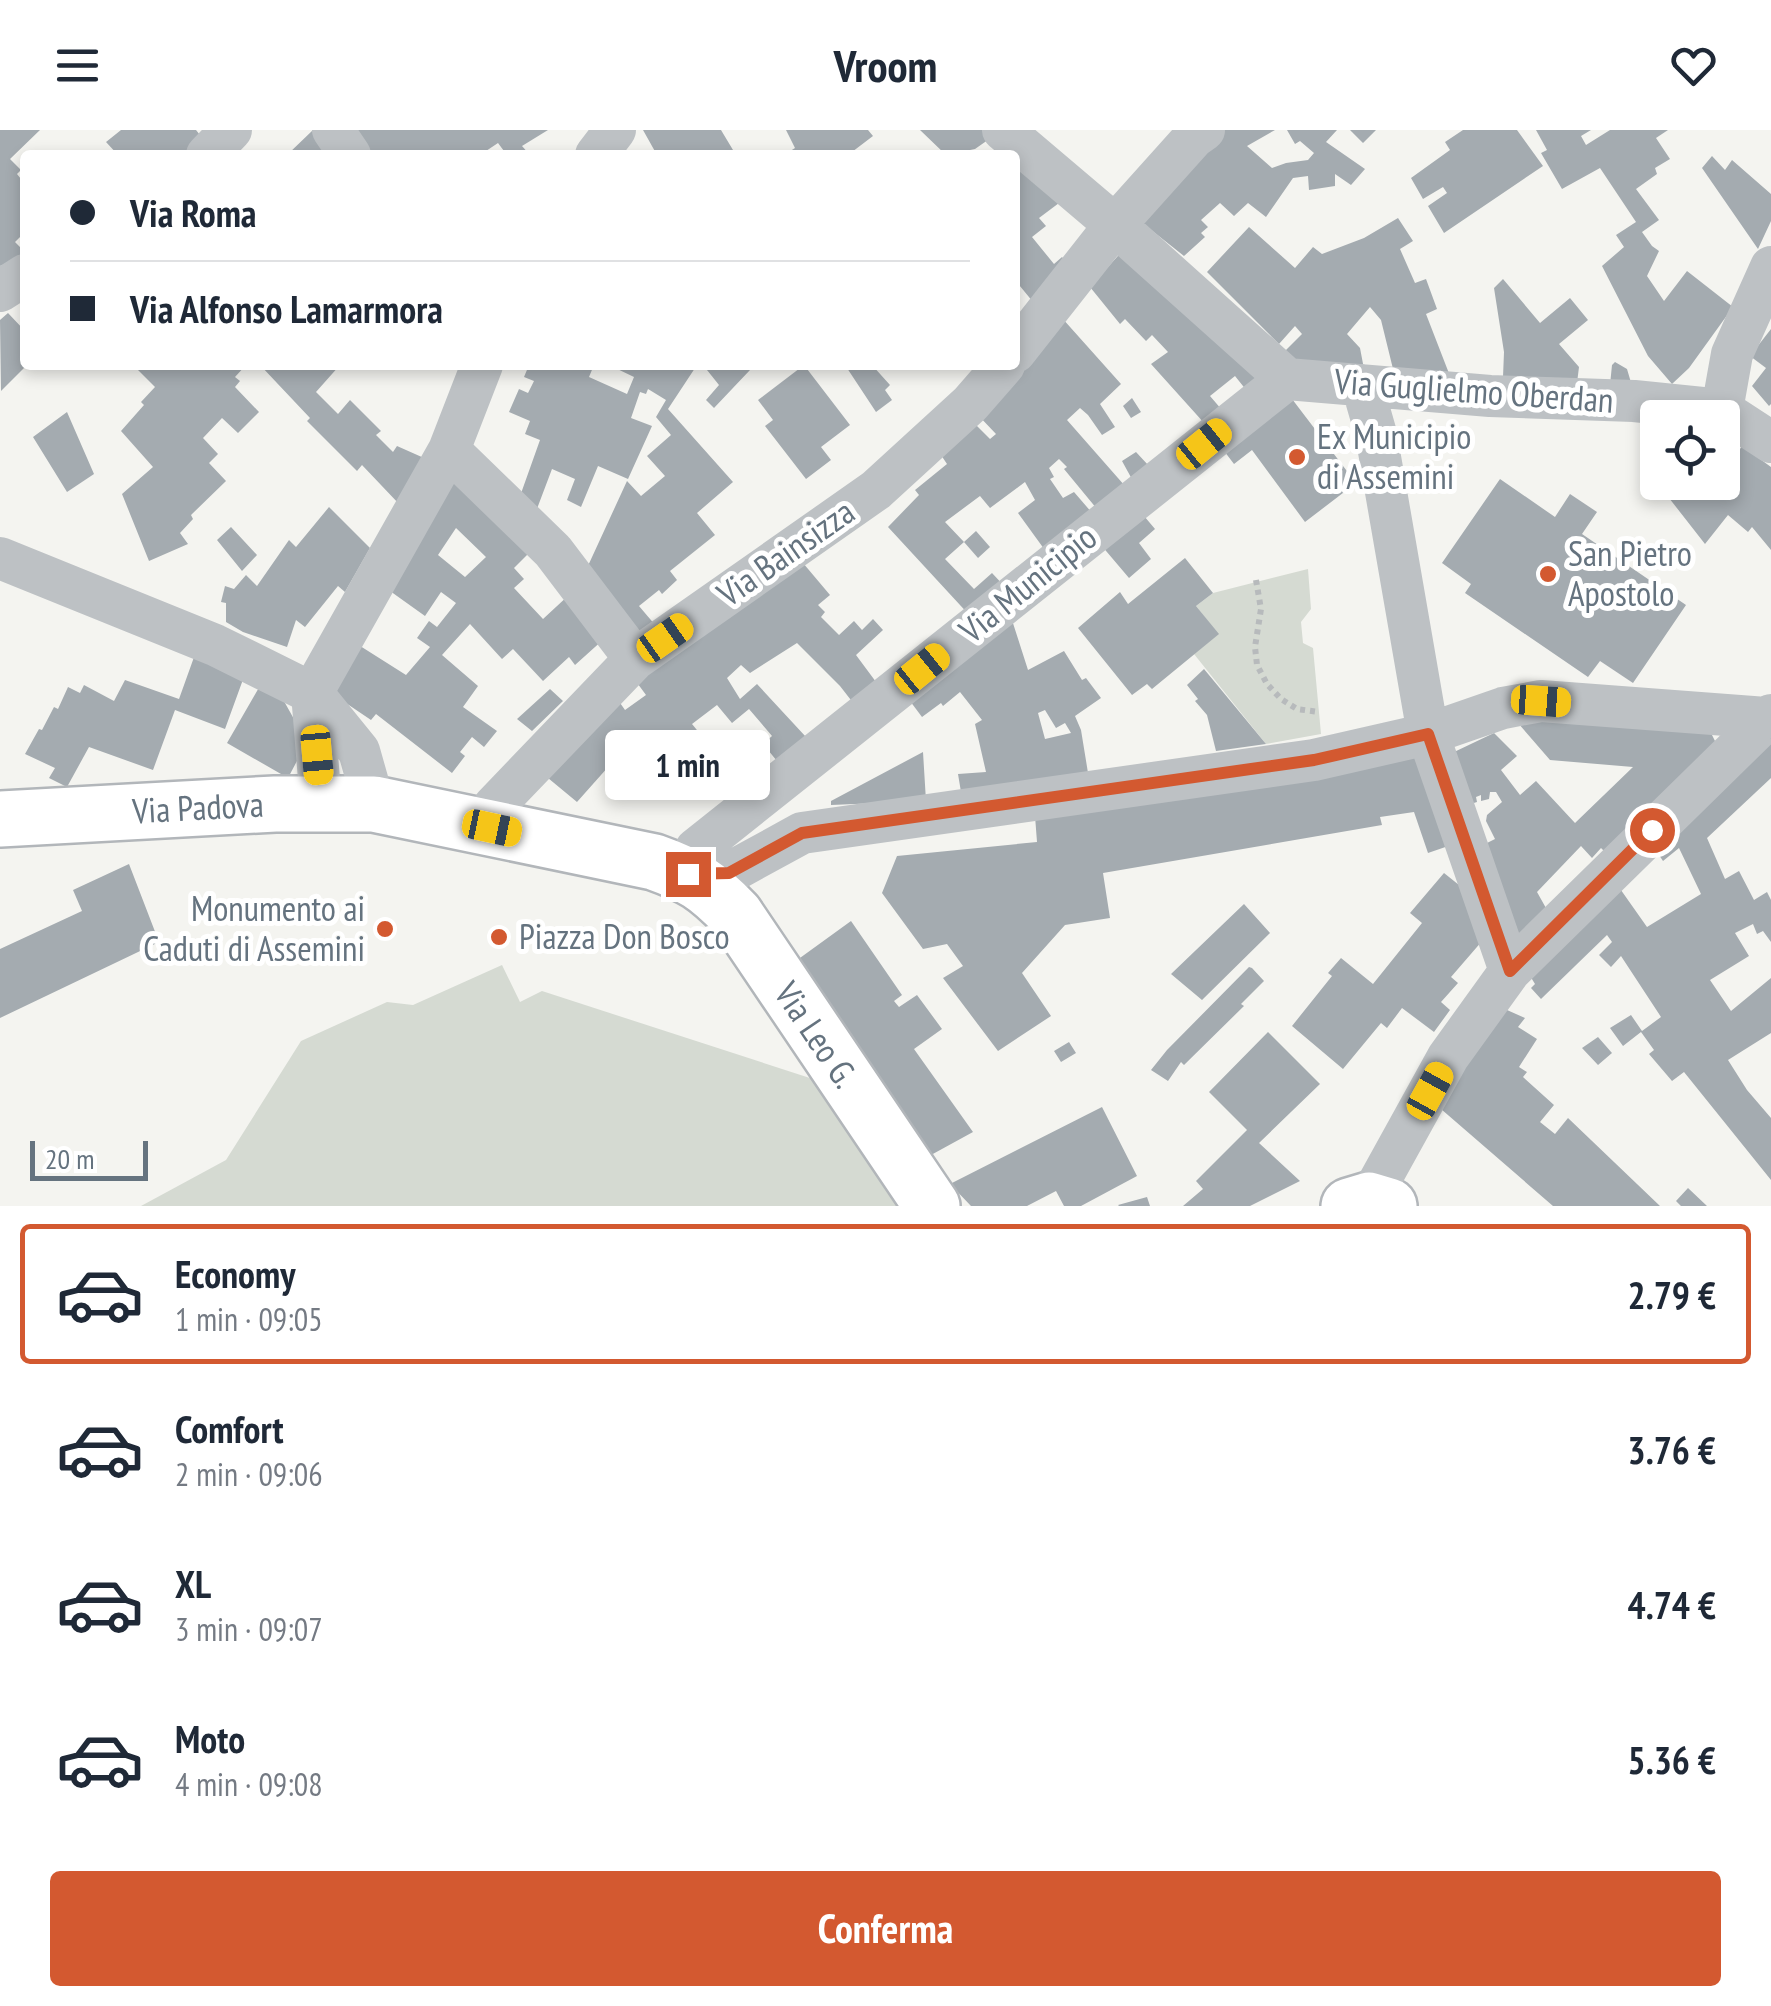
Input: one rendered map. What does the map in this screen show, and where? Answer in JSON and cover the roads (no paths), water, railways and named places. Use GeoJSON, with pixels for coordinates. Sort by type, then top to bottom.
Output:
{"type":"FeatureCollection","features":[{"type":"Feature","properties":{"kind":"street"},"geometry":{"type":"LineString","coordinates":[[212,150],[232,130]]}},
{"type":"Feature","properties":{"kind":"street"},"geometry":{"type":"LineString","coordinates":[[600,150],[615,130]]}},
{"type":"Feature","properties":{"kind":"street"},"geometry":{"type":"LineString","coordinates":[[1003,130],[1286,379]]}},
{"type":"Feature","properties":{"kind":"street"},"geometry":{"type":"LineString","coordinates":[[1020,346],[1114,225],[1204,130]]}},
{"type":"Feature","properties":{"kind":"street"},"geometry":{"type":"LineString","coordinates":[[1724,400],[1732,354],[1771,267]]}},
{"type":"Feature","properties":{"kind":"street"},"geometry":{"type":"LineString","coordinates":[[312,694],[449,450],[480,370]]}},
{"type":"Feature","properties":{"kind":"street","name":"Via Bainsizza"},"geometry":{"type":"LineString","coordinates":[[492,828],[494,806],[634,659],[876,490],[970,404],[1000,370]]}},
{"type":"Feature","properties":{"kind":"street","name":"Via Guglielmo Oberdan"},"geometry":{"type":"LineString","coordinates":[[1286,379],[1490,396],[1640,402]]}},
{"type":"Feature","properties":{"kind":"street","name":"Via Municipio"},"geometry":{"type":"LineString","coordinates":[[688,874],[696,849],[1286,379]]}},
{"type":"Feature","properties":{"kind":"street"},"geometry":{"type":"LineString","coordinates":[[1362,385],[1376,434],[1428,734],[1510,971]]}},
{"type":"Feature","properties":{"kind":"street"},"geometry":{"type":"LineString","coordinates":[[1740,422],[1771,442]]}},
{"type":"Feature","properties":{"kind":"street"},"geometry":{"type":"LineString","coordinates":[[449,450],[553,551],[634,659]]}},
{"type":"Feature","properties":{"kind":"street"},"geometry":{"type":"LineString","coordinates":[[0,558],[215,645],[312,694],[347,804]]}},
{"type":"Feature","properties":{"kind":"street"},"geometry":{"type":"LineString","coordinates":[[688,874],[729,873],[802,833],[1314,760],[1428,734],[1503,708],[1541,701],[1768,716]]}},
{"type":"Feature","properties":{"kind":"street"},"geometry":{"type":"LineString","coordinates":[[1369,1204],[1448,1057],[1510,971],[1768,716]]}},
{"type":"Feature","properties":{"kind":"street"},"geometry":{"type":"LineString","coordinates":[[773,788],[782,816],[802,833]]}},
{"type":"Feature","properties":{"kind":"street","name":"Via Padova"},"geometry":{"type":"LineString","coordinates":[[0,818],[347,804],[492,828],[654,862],[688,874]]}},
{"type":"Feature","properties":{"kind":"street","name":"Via Leo G."},"geometry":{"type":"LineString","coordinates":[[688,874],[712,890],[735,914],[932,1206]]}},
{"type":"Feature","properties":{"kind":"place","name":"Ex Municipio di Assemini"},"geometry":{"type":"Point","coordinates":[1297,457]}},
{"type":"Feature","properties":{"kind":"place","name":"San Pietro Apostolo"},"geometry":{"type":"Point","coordinates":[1548,574]}},
{"type":"Feature","properties":{"kind":"place","name":"Monumento ai Caduti di Assemini"},"geometry":{"type":"Point","coordinates":[385,929]}},
{"type":"Feature","properties":{"kind":"place","name":"Piazza Don Bosco"},"geometry":{"type":"Point","coordinates":[499,937]}}]}
